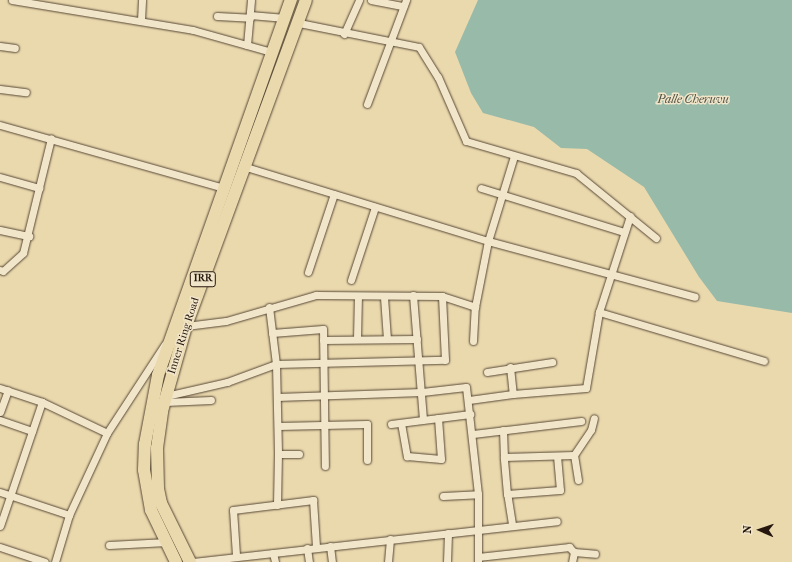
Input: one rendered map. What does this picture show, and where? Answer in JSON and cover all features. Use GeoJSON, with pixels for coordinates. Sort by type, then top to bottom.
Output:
{"type":"FeatureCollection","features":[{"type":"Feature","properties":{"kind":"highway","name":"Inner Ring Road"},"geometry":{"type":"LineString","coordinates":[[176,562],[146,494],[145,444],[158,375],[291,0]]}},
{"type":"Feature","properties":{"kind":"highway","name":"Inner Ring Road"},"geometry":{"type":"LineString","coordinates":[[192,562],[161,503],[158,488],[157,448],[165,399],[186,326],[246,167],[306,0]]}},
{"type":"Feature","properties":{"kind":"street"},"geometry":{"type":"LineString","coordinates":[[12,0],[193,30],[272,52]]}},
{"type":"Feature","properties":{"kind":"street"},"geometry":{"type":"LineString","coordinates":[[140,20],[142,0]]}},
{"type":"Feature","properties":{"kind":"street"},"geometry":{"type":"LineString","coordinates":[[247,44],[251,0]]}},
{"type":"Feature","properties":{"kind":"street"},"geometry":{"type":"LineString","coordinates":[[344,34],[359,0]]}},
{"type":"Feature","properties":{"kind":"street"},"geometry":{"type":"LineString","coordinates":[[367,104],[404,3],[371,0]]}},
{"type":"Feature","properties":{"kind":"street"},"geometry":{"type":"LineString","coordinates":[[217,16],[285,18]]}},
{"type":"Feature","properties":{"kind":"street"},"geometry":{"type":"LineString","coordinates":[[299,23],[344,34],[419,47],[424,52],[466,141],[576,173],[656,238]]}},
{"type":"Feature","properties":{"kind":"street"},"geometry":{"type":"LineString","coordinates":[[0,46],[15,48]]}},
{"type":"Feature","properties":{"kind":"street"},"geometry":{"type":"LineString","coordinates":[[0,89],[26,92]]}},
{"type":"Feature","properties":{"kind":"street"},"geometry":{"type":"LineString","coordinates":[[0,125],[51,138],[224,188]]}},
{"type":"Feature","properties":{"kind":"street"},"geometry":{"type":"LineString","coordinates":[[0,270],[3,271],[23,252],[51,138]]}},
{"type":"Feature","properties":{"kind":"street"},"geometry":{"type":"LineString","coordinates":[[473,341],[476,307],[488,241],[514,156]]}},
{"type":"Feature","properties":{"kind":"street"},"geometry":{"type":"LineString","coordinates":[[246,167],[488,241],[695,297]]}},
{"type":"Feature","properties":{"kind":"street"},"geometry":{"type":"LineString","coordinates":[[0,177],[39,188]]}},
{"type":"Feature","properties":{"kind":"street"},"geometry":{"type":"LineString","coordinates":[[481,188],[624,232]]}},
{"type":"Feature","properties":{"kind":"street"},"geometry":{"type":"LineString","coordinates":[[308,272],[334,194]]}},
{"type":"Feature","properties":{"kind":"street"},"geometry":{"type":"LineString","coordinates":[[351,280],[375,207]]}},
{"type":"Feature","properties":{"kind":"street"},"geometry":{"type":"LineString","coordinates":[[469,400],[512,394],[586,388],[599,312],[610,274],[630,216]]}},
{"type":"Feature","properties":{"kind":"street"},"geometry":{"type":"LineString","coordinates":[[0,230],[28,236]]}},
{"type":"Feature","properties":{"kind":"street"},"geometry":{"type":"LineString","coordinates":[[186,326],[226,321],[269,307],[316,295],[384,297],[413,295],[442,296],[476,307]]}},
{"type":"Feature","properties":{"kind":"street"},"geometry":{"type":"LineString","coordinates":[[413,295],[424,420]]}},
{"type":"Feature","properties":{"kind":"street"},"geometry":{"type":"LineString","coordinates":[[357,339],[358,296]]}},
{"type":"Feature","properties":{"kind":"street"},"geometry":{"type":"LineString","coordinates":[[165,399],[227,382],[276,364],[419,362],[445,360],[442,296]]}},
{"type":"Feature","properties":{"kind":"street"},"geometry":{"type":"LineString","coordinates":[[384,297],[387,339]]}},
{"type":"Feature","properties":{"kind":"street"},"geometry":{"type":"LineString","coordinates":[[269,307],[276,364],[278,426],[277,505]]}},
{"type":"Feature","properties":{"kind":"street"},"geometry":{"type":"LineString","coordinates":[[599,312],[764,361]]}},
{"type":"Feature","properties":{"kind":"street"},"geometry":{"type":"LineString","coordinates":[[272,333],[323,329],[325,466]]}},
{"type":"Feature","properties":{"kind":"street"},"geometry":{"type":"LineString","coordinates":[[55,562],[69,514],[107,433],[174,330]]}},
{"type":"Feature","properties":{"kind":"street"},"geometry":{"type":"LineString","coordinates":[[322,340],[417,339]]}},
{"type":"Feature","properties":{"kind":"street"},"geometry":{"type":"LineString","coordinates":[[487,372],[510,367],[552,362]]}},
{"type":"Feature","properties":{"kind":"street"},"geometry":{"type":"LineString","coordinates":[[510,367],[512,394]]}},
{"type":"Feature","properties":{"kind":"street"},"geometry":{"type":"LineString","coordinates":[[276,397],[324,394],[422,392],[464,387],[469,400],[478,494],[478,559],[569,547],[574,552],[595,554]]}},
{"type":"Feature","properties":{"kind":"street"},"geometry":{"type":"LineString","coordinates":[[0,388],[42,402],[107,433]]}},
{"type":"Feature","properties":{"kind":"street"},"geometry":{"type":"LineString","coordinates":[[0,412],[8,390]]}},
{"type":"Feature","properties":{"kind":"street"},"geometry":{"type":"LineString","coordinates":[[165,399],[211,400]]}},
{"type":"Feature","properties":{"kind":"street"},"geometry":{"type":"LineString","coordinates":[[0,526],[12,496],[42,402]]}},
{"type":"Feature","properties":{"kind":"street"},"geometry":{"type":"LineString","coordinates":[[391,424],[470,414]]}},
{"type":"Feature","properties":{"kind":"street"},"geometry":{"type":"LineString","coordinates":[[401,422],[407,456],[441,459],[438,418]]}},
{"type":"Feature","properties":{"kind":"street"},"geometry":{"type":"LineString","coordinates":[[578,480],[574,455],[591,430],[594,418]]}},
{"type":"Feature","properties":{"kind":"street"},"geometry":{"type":"LineString","coordinates":[[0,420],[32,432]]}},
{"type":"Feature","properties":{"kind":"street"},"geometry":{"type":"LineString","coordinates":[[473,434],[581,421]]}},
{"type":"Feature","properties":{"kind":"street"},"geometry":{"type":"LineString","coordinates":[[278,426],[367,424],[367,460]]}},
{"type":"Feature","properties":{"kind":"street"},"geometry":{"type":"LineString","coordinates":[[503,430],[507,494],[512,524]]}},
{"type":"Feature","properties":{"kind":"street"},"geometry":{"type":"LineString","coordinates":[[278,454],[299,454]]}},
{"type":"Feature","properties":{"kind":"street"},"geometry":{"type":"LineString","coordinates":[[504,457],[574,455]]}},
{"type":"Feature","properties":{"kind":"street"},"geometry":{"type":"LineString","coordinates":[[507,494],[560,490],[558,456]]}},
{"type":"Feature","properties":{"kind":"street"},"geometry":{"type":"LineString","coordinates":[[0,492],[69,514]]}},
{"type":"Feature","properties":{"kind":"street"},"geometry":{"type":"LineString","coordinates":[[443,496],[478,494]]}},
{"type":"Feature","properties":{"kind":"street"},"geometry":{"type":"LineString","coordinates":[[236,555],[232,510],[313,500],[316,547]]}},
{"type":"Feature","properties":{"kind":"street"},"geometry":{"type":"LineString","coordinates":[[192,562],[236,555],[273,553],[448,533],[512,524],[557,521]]}},
{"type":"Feature","properties":{"kind":"street"},"geometry":{"type":"LineString","coordinates":[[447,562],[448,533]]}},
{"type":"Feature","properties":{"kind":"street"},"geometry":{"type":"LineString","coordinates":[[388,562],[390,539]]}},
{"type":"Feature","properties":{"kind":"street"},"geometry":{"type":"LineString","coordinates":[[109,545],[167,542]]}},
{"type":"Feature","properties":{"kind":"street"},"geometry":{"type":"LineString","coordinates":[[330,546],[332,562]]}},
{"type":"Feature","properties":{"kind":"street"},"geometry":{"type":"LineString","coordinates":[[0,547],[45,562]]}},
{"type":"Feature","properties":{"kind":"street"},"geometry":{"type":"LineString","coordinates":[[307,548],[309,562]]}},
{"type":"Feature","properties":{"kind":"street"},"geometry":{"type":"LineString","coordinates":[[572,562],[574,552]]}},
{"type":"Feature","properties":{"kind":"street"},"geometry":{"type":"LineString","coordinates":[[273,553],[275,562]]}},
{"type":"Feature","properties":{"kind":"water","name":"Palle Cheruvu"},"geometry":{"type":"Polygon","coordinates":[[[478,0],[792,0],[792,313],[717,301],[699,277],[644,187],[587,149],[561,148],[534,127],[483,113],[471,93],[455,52],[478,0]]]}}]}
